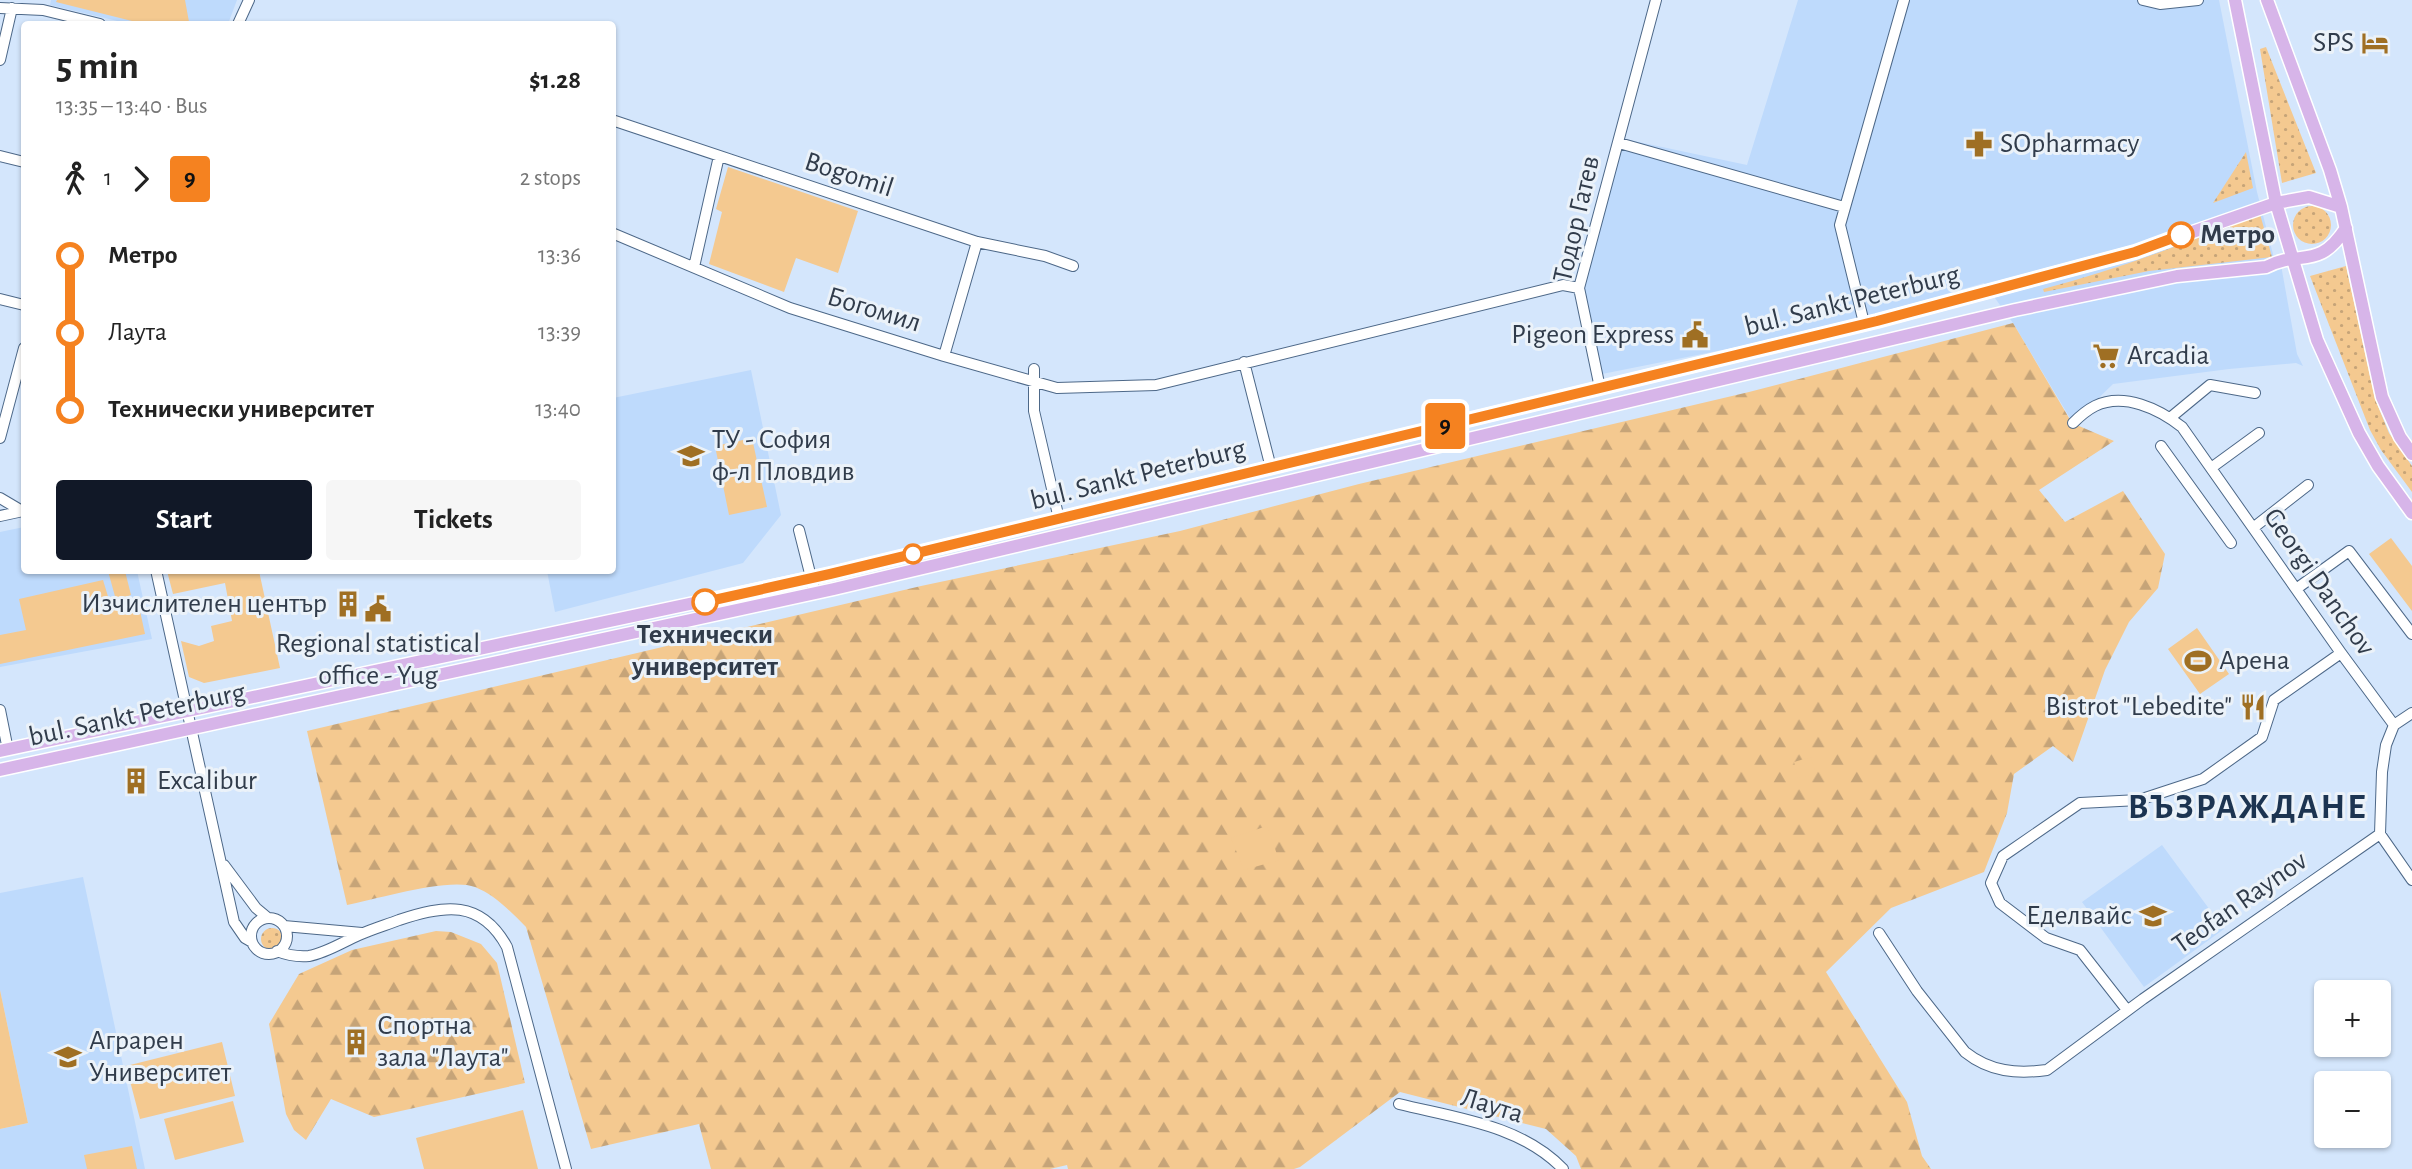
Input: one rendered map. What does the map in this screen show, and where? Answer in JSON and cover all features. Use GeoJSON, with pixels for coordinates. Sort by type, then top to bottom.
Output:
{"type":"FeatureCollection","features":[{"type":"Feature","properties":{"kind":"main road"},"geometry":{"type":"LineString","coordinates":[[2235,0],[2276,203],[2317,340],[2359,433],[2378,467],[2412,513]]}},
{"type":"Feature","properties":{"kind":"main road"},"geometry":{"type":"LineString","coordinates":[[2267,0],[2341,207],[2382,397],[2400,437],[2412,454]]}},
{"type":"Feature","properties":{"kind":"main road","name":"bul. Sankt Peterburg"},"geometry":{"type":"LineString","coordinates":[[4,751],[811,579],[1864,323],[2135,252],[2276,203],[2309,197],[2341,207]]}},
{"type":"Feature","properties":{"kind":"main road","name":"bul. Sankt Peterburg"},"geometry":{"type":"LineString","coordinates":[[0,770],[815,593],[2015,310],[2165,279],[2266,267],[2276,262],[2323,253],[2332,248],[2346,228]]}},
{"type":"Feature","properties":{"kind":"street"},"geometry":{"type":"LineString","coordinates":[[239,21],[249,0]]}},
{"type":"Feature","properties":{"kind":"street","name":"Тодор Гатев"},"geometry":{"type":"LineString","coordinates":[[1600,388],[1579,288],[1656,0]]}},
{"type":"Feature","properties":{"kind":"street"},"geometry":{"type":"LineString","coordinates":[[1864,323],[1840,225],[1904,0]]}},
{"type":"Feature","properties":{"kind":"street"},"geometry":{"type":"LineString","coordinates":[[2143,0],[2160,4],[2198,0]]}},
{"type":"Feature","properties":{"kind":"street"},"geometry":{"type":"LineString","coordinates":[[0,8],[44,5],[91,21]]}},
{"type":"Feature","properties":{"kind":"street"},"geometry":{"type":"LineString","coordinates":[[0,60],[12,8]]}},
{"type":"Feature","properties":{"kind":"street","name":"Bogomil"},"geometry":{"type":"LineString","coordinates":[[616,121],[977,242],[1045,256],[1073,266]]}},
{"type":"Feature","properties":{"kind":"street"},"geometry":{"type":"LineString","coordinates":[[1619,143],[1844,207]]}},
{"type":"Feature","properties":{"kind":"street"},"geometry":{"type":"LineString","coordinates":[[0,156],[21,161]]}},
{"type":"Feature","properties":{"kind":"street"},"geometry":{"type":"LineString","coordinates":[[694,267],[719,156]]}},
{"type":"Feature","properties":{"kind":"street"},"geometry":{"type":"LineString","coordinates":[[616,235],[790,308],[1057,388],[1156,385],[1563,285],[1579,288]]}},
{"type":"Feature","properties":{"kind":"street"},"geometry":{"type":"LineString","coordinates":[[943,356],[977,242]]}},
{"type":"Feature","properties":{"kind":"street"},"geometry":{"type":"LineString","coordinates":[[0,299],[21,304]]}},
{"type":"Feature","properties":{"kind":"street"},"geometry":{"type":"LineString","coordinates":[[0,438],[21,359]]}},
{"type":"Feature","properties":{"kind":"street"},"geometry":{"type":"LineString","coordinates":[[1244,362],[1271,468]]}},
{"type":"Feature","properties":{"kind":"street"},"geometry":{"type":"LineString","coordinates":[[1034,369],[1034,411],[1059,519]]}},
{"type":"Feature","properties":{"kind":"street"},"geometry":{"type":"LineString","coordinates":[[2170,418],[2210,386],[2255,393]]}},
{"type":"Feature","properties":{"kind":"street","name":"Georgi Danchov"},"geometry":{"type":"LineString","coordinates":[[2073,423],[2095,406],[2116,401],[2140,403],[2182,427],[2394,725]]}},
{"type":"Feature","properties":{"kind":"street"},"geometry":{"type":"LineString","coordinates":[[2211,468],[2259,433]]}},
{"type":"Feature","properties":{"kind":"street"},"geometry":{"type":"LineString","coordinates":[[2161,446],[2231,543]]}},
{"type":"Feature","properties":{"kind":"street"},"geometry":{"type":"LineString","coordinates":[[2253,528],[2308,485]]}},
{"type":"Feature","properties":{"kind":"street"},"geometry":{"type":"LineString","coordinates":[[0,498],[21,510]]}},
{"type":"Feature","properties":{"kind":"street"},"geometry":{"type":"LineString","coordinates":[[0,516],[21,511]]}},
{"type":"Feature","properties":{"kind":"street"},"geometry":{"type":"LineString","coordinates":[[799,530],[815,593]]}},
{"type":"Feature","properties":{"kind":"street"},"geometry":{"type":"LineString","coordinates":[[2296,589],[2349,551],[2412,634]]}},
{"type":"Feature","properties":{"kind":"street"},"geometry":{"type":"LineString","coordinates":[[157,574],[234,922],[245,938],[261,951],[271,953],[277,951],[286,940],[284,926]]}},
{"type":"Feature","properties":{"kind":"street"},"geometry":{"type":"LineString","coordinates":[[2127,1010],[2080,950],[2046,938],[2000,904],[1991,883],[2003,856],[2080,803],[2139,800],[2203,779],[2262,737],[2274,700],[2341,653]]}},
{"type":"Feature","properties":{"kind":"street"},"geometry":{"type":"LineString","coordinates":[[0,710],[4,751]]}},
{"type":"Feature","properties":{"kind":"street"},"geometry":{"type":"LineString","coordinates":[[2412,713],[2394,725],[2386,746],[2382,772],[2380,834],[2412,880]]}},
{"type":"Feature","properties":{"kind":"street","name":"Teofan Raynov"},"geometry":{"type":"LineString","coordinates":[[1879,933],[1917,991],[1965,1052],[2003,1072],[2047,1070],[2127,1010],[2380,834]]}},
{"type":"Feature","properties":{"kind":"street"},"geometry":{"type":"LineString","coordinates":[[222,862],[256,908],[268,918],[277,920],[284,926],[362,933]]}},
{"type":"Feature","properties":{"kind":"street"},"geometry":{"type":"LineString","coordinates":[[277,951],[294,956],[313,955],[362,933],[438,909],[457,908],[488,922],[499,933],[509,957],[566,1169]]}},
{"type":"Feature","properties":{"kind":"street"},"geometry":{"type":"LineString","coordinates":[[252,942],[254,926],[268,918]]}},
{"type":"Feature","properties":{"kind":"street","name":"Лаута"},"geometry":{"type":"LineString","coordinates":[[1399,1104],[1509,1132],[1531,1142],[1563,1169]]}},
{"type":"Feature","properties":{"kind":"shaded area"},"geometry":{"type":"Polygon","coordinates":[[[51,0],[237,0],[229,21],[117,21],[50,5],[51,0]]]}},
{"type":"Feature","properties":{"kind":"shaded area"},"geometry":{"type":"Polygon","coordinates":[[[1798,0],[2219,0],[2257,192],[2275,262],[2281,265],[2297,354],[2303,366],[2296,363],[2229,369],[2113,384],[2073,423],[2013,323],[1984,283],[1817,331],[1597,375],[1579,288],[1619,143],[1629,140],[1747,165],[1798,0]]]}},
{"type":"Feature","properties":{"kind":"shaded area","name":"ТУ - София ф-л Пловдив"},"geometry":{"type":"Polygon","coordinates":[[[751,370],[781,515],[743,563],[555,612],[548,574],[616,574],[616,397],[751,370]]]}},
{"type":"Feature","properties":{"kind":"shaded area"},"geometry":{"type":"Polygon","coordinates":[[[21,528],[21,574],[138,574],[152,639],[0,667],[0,532],[21,528]]]}},
{"type":"Feature","properties":{"kind":"shaded area","name":"Еделвайс"},"geometry":{"type":"Polygon","coordinates":[[[2162,845],[2224,929],[2144,987],[2082,902],[2162,845]]]}},
{"type":"Feature","properties":{"kind":"shaded area","name":"Аграрен Университет"},"geometry":{"type":"Polygon","coordinates":[[[83,877],[145,1169],[0,1169],[0,1129],[28,1123],[0,990],[0,893],[83,877]]]}},
{"type":"Feature","properties":{"kind":"green space"},"geometry":{"type":"Polygon","coordinates":[[[185,0],[189,21],[132,21],[56,2],[185,0]]]}},
{"type":"Feature","properties":{"kind":"green space"},"geometry":{"type":"Polygon","coordinates":[[[2266,47],[2316,173],[2282,183],[2260,49],[2266,47]]]}},
{"type":"Feature","properties":{"kind":"green space"},"geometry":{"type":"Polygon","coordinates":[[[2246,152],[2253,188],[2213,203],[2246,152]]]}},
{"type":"Feature","properties":{"kind":"green space"},"geometry":{"type":"Polygon","coordinates":[[[728,167],[858,211],[838,273],[796,258],[784,292],[709,264],[722,212],[716,209],[728,167]]]}},
{"type":"Feature","properties":{"kind":"green space"},"geometry":{"type":"Polygon","coordinates":[[[2312,206],[2325,212],[2331,225],[2325,238],[2312,244],[2299,238],[2293,225],[2299,212],[2312,206]]]}},
{"type":"Feature","properties":{"kind":"green space"},"geometry":{"type":"Polygon","coordinates":[[[2260,214],[2272,257],[2149,271],[2044,292],[2043,289],[2125,264],[2260,214]]]}},
{"type":"Feature","properties":{"kind":"green space"},"geometry":{"type":"Polygon","coordinates":[[[2346,266],[2375,399],[2389,433],[2412,466],[2412,492],[2381,450],[2370,430],[2310,276],[2346,266]]]}},
{"type":"Feature","properties":{"kind":"green space"},"geometry":{"type":"Polygon","coordinates":[[[2013,323],[2072,423],[2114,441],[2039,490],[2065,522],[2123,491],[2165,554],[2158,588],[2129,622],[2105,670],[2073,762],[2053,746],[2014,774],[2007,813],[1984,872],[1891,908],[1826,972],[1907,1102],[1922,1156],[1931,1169],[1581,1169],[1576,1156],[1546,1129],[1400,1092],[1294,1169],[1068,1169],[1067,1165],[1050,1169],[711,1169],[699,1124],[591,1149],[526,927],[509,910],[482,890],[463,885],[412,890],[347,905],[307,731],[921,586],[1180,531],[1359,484],[1749,392],[2013,323]]]}},
{"type":"Feature","properties":{"kind":"green space"},"geometry":{"type":"Polygon","coordinates":[[[752,438],[767,507],[729,515],[715,446],[752,438]]]}},
{"type":"Feature","properties":{"kind":"green space"},"geometry":{"type":"Polygon","coordinates":[[[2391,538],[2412,566],[2412,611],[2369,554],[2391,538]]]}},
{"type":"Feature","properties":{"kind":"green space"},"geometry":{"type":"Polygon","coordinates":[[[109,574],[126,574],[131,595],[116,600],[109,574]]]}},
{"type":"Feature","properties":{"kind":"green space"},"geometry":{"type":"Polygon","coordinates":[[[168,574],[260,574],[280,668],[204,683],[189,677],[181,641],[199,646],[214,641],[211,626],[232,621],[225,583],[173,594],[168,574]]]}},
{"type":"Feature","properties":{"kind":"green space"},"geometry":{"type":"Polygon","coordinates":[[[103,580],[110,603],[137,597],[145,634],[0,664],[0,635],[26,630],[19,599],[103,580]]]}},
{"type":"Feature","properties":{"kind":"green space","name":"Арена"},"geometry":{"type":"Polygon","coordinates":[[[2197,628],[2229,674],[2200,694],[2168,649],[2197,628]]]}},
{"type":"Feature","properties":{"kind":"green space"},"geometry":{"type":"Polygon","coordinates":[[[1811,757],[1816,774],[1798,778],[1794,762],[1811,757]]]}},
{"type":"Feature","properties":{"kind":"green space"},"geometry":{"type":"Polygon","coordinates":[[[1267,826],[1279,860],[1244,870],[1231,838],[1267,826]]]}},
{"type":"Feature","properties":{"kind":"green space"},"geometry":{"type":"Polygon","coordinates":[[[272,928],[282,935],[283,939],[276,949],[272,950],[262,943],[261,939],[268,929],[272,928]]]}},
{"type":"Feature","properties":{"kind":"green space"},"geometry":{"type":"Polygon","coordinates":[[[436,931],[451,932],[481,944],[497,963],[525,1083],[374,1117],[331,1099],[306,1140],[294,1130],[286,1114],[269,1024],[299,974],[352,950],[436,931]]]}},
{"type":"Feature","properties":{"kind":"green space"},"geometry":{"type":"Polygon","coordinates":[[[0,990],[28,1123],[0,1129],[0,990]]]}},
{"type":"Feature","properties":{"kind":"green space"},"geometry":{"type":"Polygon","coordinates":[[[222,1042],[235,1096],[140,1119],[126,1066],[222,1042]]]}},
{"type":"Feature","properties":{"kind":"green space"},"geometry":{"type":"Polygon","coordinates":[[[233,1101],[244,1142],[175,1160],[164,1119],[233,1101]]]}},
{"type":"Feature","properties":{"kind":"green space"},"geometry":{"type":"Polygon","coordinates":[[[523,1110],[538,1169],[424,1169],[416,1138],[523,1110]]]}},
{"type":"Feature","properties":{"kind":"green space"},"geometry":{"type":"Polygon","coordinates":[[[132,1146],[137,1169],[87,1169],[84,1155],[132,1146]]]}},
{"type":"Feature","properties":{"kind":"bus line","name":"9"},"geometry":{"type":"LineString","coordinates":[[705,602],[1877,321],[2135,252],[2181,235]]}},
{"type":"Feature","properties":{"kind":"place","name":"SPS"},"geometry":{"type":"Point","coordinates":[2375,43]}},
{"type":"Feature","properties":{"kind":"place","name":"SOpharmacy"},"geometry":{"type":"Point","coordinates":[1979,144]}},
{"type":"Feature","properties":{"kind":"place","name":"Метро"},"geometry":{"type":"Point","coordinates":[2181,235]}},
{"type":"Feature","properties":{"kind":"place","name":"Pigeon Express"},"geometry":{"type":"Point","coordinates":[1695,335]}},
{"type":"Feature","properties":{"kind":"place","name":"Arcadia"},"geometry":{"type":"Point","coordinates":[2106,356]}},
{"type":"Feature","properties":{"kind":"place","name":"ТУ - София ф-л Пловдив"},"geometry":{"type":"Point","coordinates":[691,456]}},
{"type":"Feature","properties":{"kind":"place","name":"Технически университет"},"geometry":{"type":"Point","coordinates":[705,602]}},
{"type":"Feature","properties":{"kind":"place","name":"Изчислителен център"},"geometry":{"type":"Point","coordinates":[348,604]}},
{"type":"Feature","properties":{"kind":"place","name":"Regional statistical office - Yug"},"geometry":{"type":"Point","coordinates":[378,609]}},
{"type":"Feature","properties":{"kind":"place","name":"Арена"},"geometry":{"type":"Point","coordinates":[2198,661]}},
{"type":"Feature","properties":{"kind":"place","name":"Bistrot \"Lebedite\""},"geometry":{"type":"Point","coordinates":[2253,707]}},
{"type":"Feature","properties":{"kind":"place","name":"Excalibur"},"geometry":{"type":"Point","coordinates":[136,781]}},
{"type":"Feature","properties":{"kind":"place","name":"Еделвайс"},"geometry":{"type":"Point","coordinates":[2153,916]}},
{"type":"Feature","properties":{"kind":"place","name":"Спортна зала \"Лаута\""},"geometry":{"type":"Point","coordinates":[356,1042]}},
{"type":"Feature","properties":{"kind":"place","name":"Аграрен Университет"},"geometry":{"type":"Point","coordinates":[68,1057]}},
{"type":"Feature","properties":{"kind":"district","name":"ВЪЗРАЖДАНЕ"},"geometry":{"type":"Point","coordinates":[2248,807]}}]}
